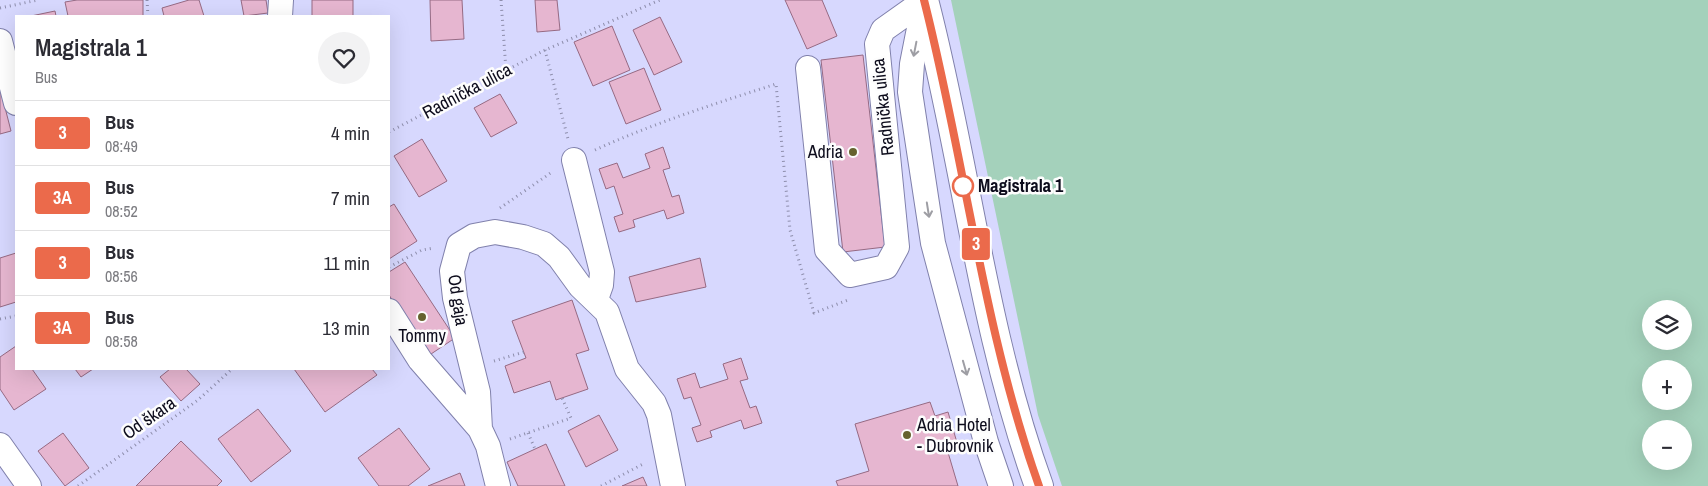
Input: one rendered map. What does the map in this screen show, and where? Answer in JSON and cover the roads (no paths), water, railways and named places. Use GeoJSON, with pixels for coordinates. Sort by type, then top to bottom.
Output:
{"type":"FeatureCollection","features":[{"type":"Feature","properties":{"kind":"main road"},"geometry":{"type":"LineString","coordinates":[[924,0],[1002,368],[1022,438],[1039,486]]}},
{"type":"Feature","properties":{"kind":"street"},"geometry":{"type":"LineString","coordinates":[[280,15],[282,0]]}},
{"type":"Feature","properties":{"kind":"street","name":"Radnička ulica"},"geometry":{"type":"LineString","coordinates":[[808,68],[827,250],[850,274],[886,267],[897,247],[877,44],[883,30],[924,0]]}},
{"type":"Feature","properties":{"kind":"street","name":"Radnička ulica"},"geometry":{"type":"LineString","coordinates":[[924,0],[912,64],[910,92],[933,243],[983,432],[1001,486]]}},
{"type":"Feature","properties":{"kind":"street"},"geometry":{"type":"LineString","coordinates":[[0,41],[15,99]]}},
{"type":"Feature","properties":{"kind":"street"},"geometry":{"type":"LineString","coordinates":[[574,160],[602,272],[601,285],[596,299],[607,312],[627,369],[654,403],[660,415],[673,486]]}},
{"type":"Feature","properties":{"kind":"street","name":"Od gaja"},"geometry":{"type":"LineString","coordinates":[[484,437],[479,400],[455,298],[452,271],[466,241],[495,232],[523,237],[544,244],[559,257],[580,286],[596,299]]}},
{"type":"Feature","properties":{"kind":"street"},"geometry":{"type":"LineString","coordinates":[[390,313],[420,360],[484,437],[498,486]]}},
{"type":"Feature","properties":{"kind":"street"},"geometry":{"type":"LineString","coordinates":[[0,445],[29,486]]}},
{"type":"Feature","properties":{"kind":"place","name":"Adria"},"geometry":{"type":"Point","coordinates":[853,152]}},
{"type":"Feature","properties":{"kind":"place","name":"Magistrala 1"},"geometry":{"type":"Point","coordinates":[963,186]}},
{"type":"Feature","properties":{"kind":"place","name":"Tommy"},"geometry":{"type":"Point","coordinates":[422,317]}},
{"type":"Feature","properties":{"kind":"place","name":"Adria Hotel - Dubrovnik"},"geometry":{"type":"Point","coordinates":[907,435]}}]}
